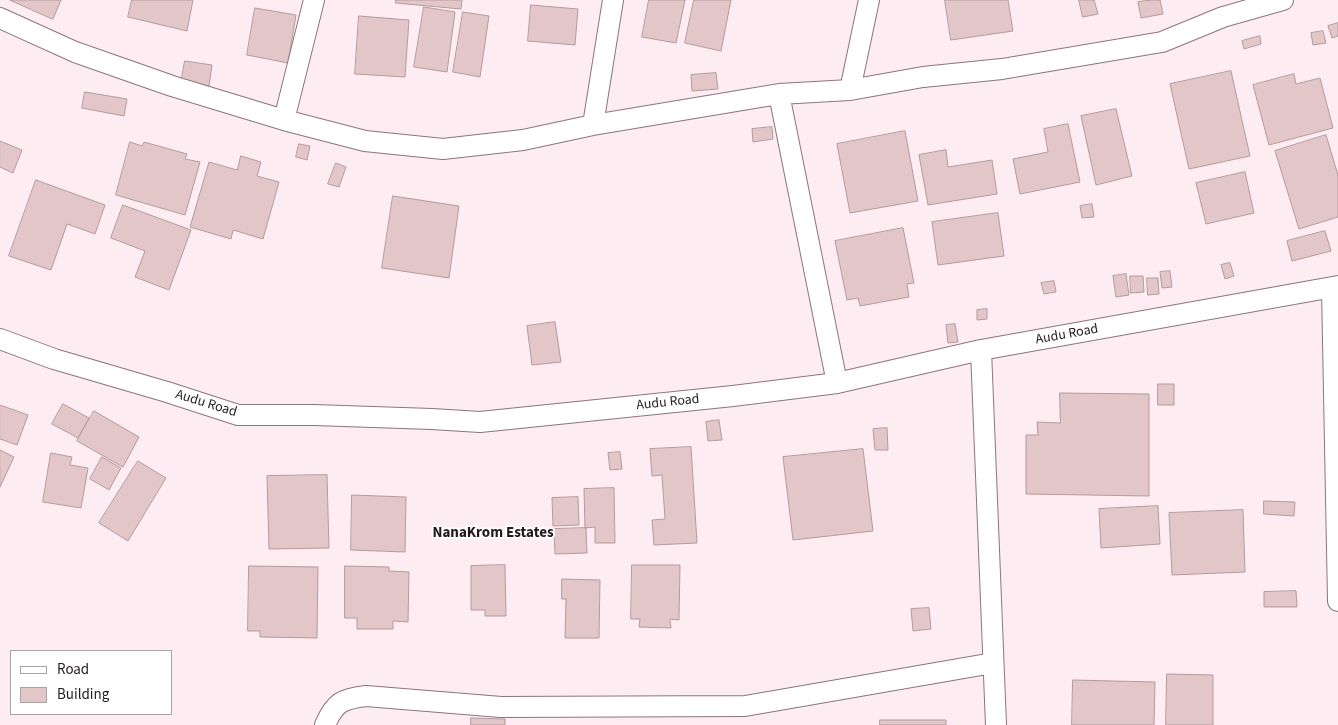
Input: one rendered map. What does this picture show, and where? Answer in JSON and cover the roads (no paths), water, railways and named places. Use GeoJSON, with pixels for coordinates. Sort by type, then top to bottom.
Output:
{"type":"FeatureCollection","features":[{"type":"Feature","properties":{"kind":"street"},"geometry":{"type":"LineString","coordinates":[[284,120],[314,0]]}},
{"type":"Feature","properties":{"kind":"street"},"geometry":{"type":"LineString","coordinates":[[593,125],[613,0]]}},
{"type":"Feature","properties":{"kind":"street"},"geometry":{"type":"LineString","coordinates":[[850,90],[869,0]]}},
{"type":"Feature","properties":{"kind":"street"},"geometry":{"type":"LineString","coordinates":[[0,18],[75,52],[172,86],[284,120],[365,141],[443,149],[523,140],[593,125],[779,94],[850,90],[922,77],[1002,69],[1162,42],[1222,8],[1283,0]]}},
{"type":"Feature","properties":{"kind":"street"},"geometry":{"type":"LineString","coordinates":[[779,94],[837,383]]}},
{"type":"Feature","properties":{"kind":"street"},"geometry":{"type":"LineString","coordinates":[[1335,287],[1338,601]]}},
{"type":"Feature","properties":{"kind":"street","name":"Audu Road"},"geometry":{"type":"LineString","coordinates":[[0,339],[54,359],[238,415],[324,415],[480,422],[733,396],[837,383],[981,350],[1335,287]]}},
{"type":"Feature","properties":{"kind":"street"},"geometry":{"type":"LineString","coordinates":[[981,350],[996,725]]}},
{"type":"Feature","properties":{"kind":"street"},"geometry":{"type":"LineString","coordinates":[[325,725],[330,713],[339,703],[347,698],[366,696],[501,706],[744,716],[993,663]]}},
{"type":"Feature","properties":{"kind":"district","name":"NanaKrom Estates"},"geometry":{"type":"Point","coordinates":[493,534]}}]}
